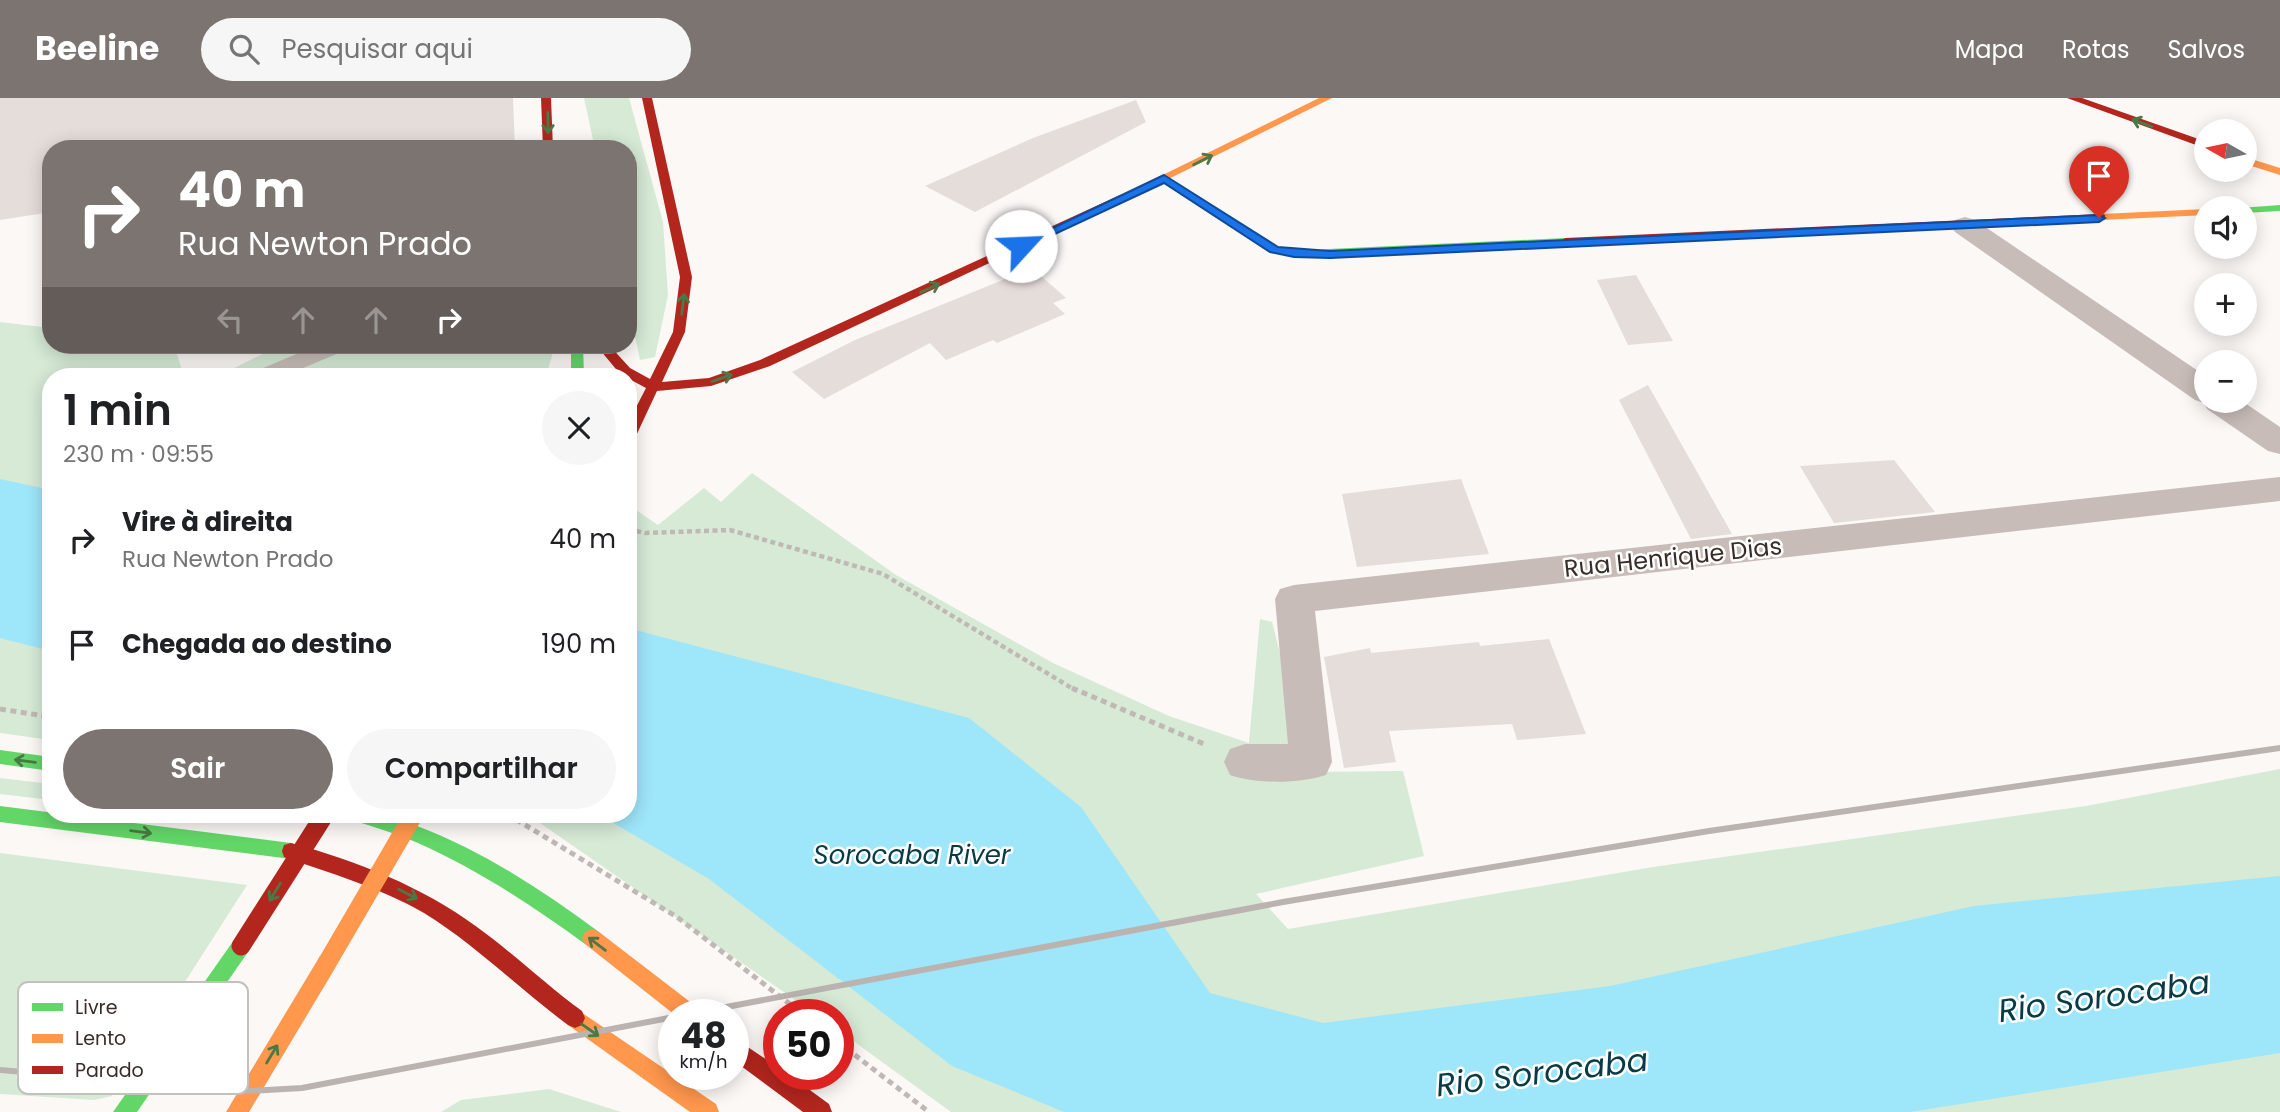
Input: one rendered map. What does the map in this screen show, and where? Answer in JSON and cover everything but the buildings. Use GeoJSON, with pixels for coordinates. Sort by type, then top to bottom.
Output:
{"type":"FeatureCollection","features":[{"type":"Feature","properties":{"kind":"main road"},"geometry":{"type":"LineString","coordinates":[[546,98],[548,140]]}},
{"type":"Feature","properties":{"kind":"main road"},"geometry":{"type":"LineString","coordinates":[[637,420],[679,332],[686,277],[647,98]]}},
{"type":"Feature","properties":{"kind":"main road"},"geometry":{"type":"LineString","coordinates":[[637,379],[654,387],[711,382],[765,363],[1164,178],[1327,98]]}},
{"type":"Feature","properties":{"kind":"main road"},"geometry":{"type":"LineString","coordinates":[[2072,98],[2194,141]]}},
{"type":"Feature","properties":{"kind":"main road"},"geometry":{"type":"LineString","coordinates":[[2258,165],[2278,172]]}},
{"type":"Feature","properties":{"kind":"main road"},"geometry":{"type":"LineString","coordinates":[[1164,178],[1275,250],[1294,254],[1330,255],[1965,226],[2194,213]]}},
{"type":"Feature","properties":{"kind":"main road"},"geometry":{"type":"LineString","coordinates":[[2257,209],[2280,208]]}},
{"type":"Feature","properties":{"kind":"main road"},"geometry":{"type":"LineString","coordinates":[[608,354],[620,368]]}},
{"type":"Feature","properties":{"kind":"main road"},"geometry":{"type":"LineString","coordinates":[[0,757],[42,763]]}},
{"type":"Feature","properties":{"kind":"main road"},"geometry":{"type":"LineString","coordinates":[[0,814],[42,819]]}},
{"type":"Feature","properties":{"kind":"main road"},"geometry":{"type":"LineString","coordinates":[[70,823],[289,851],[337,863],[412,895],[470,933],[570,1015],[708,1112]]}},
{"type":"Feature","properties":{"kind":"main road"},"geometry":{"type":"LineString","coordinates":[[216,982],[319,823]]}},
{"type":"Feature","properties":{"kind":"main road"},"geometry":{"type":"LineString","coordinates":[[384,823],[450,846],[513,880],[670,999]]}},
{"type":"Feature","properties":{"kind":"main road"},"geometry":{"type":"LineString","coordinates":[[248,1094],[409,823]]}},
{"type":"Feature","properties":{"kind":"main road"},"geometry":{"type":"LineString","coordinates":[[749,1059],[821,1112]]}},
{"type":"Feature","properties":{"kind":"main road"},"geometry":{"type":"LineString","coordinates":[[124,1112],[137,1094]]}},
{"type":"Feature","properties":{"kind":"main road"},"geometry":{"type":"LineString","coordinates":[[237,1112],[248,1094]]}},
{"type":"Feature","properties":{"kind":"street"},"geometry":{"type":"LineString","coordinates":[[1965,226],[2194,384]]}},
{"type":"Feature","properties":{"kind":"street"},"geometry":{"type":"LineString","coordinates":[[2236,413],[2280,443]]}},
{"type":"Feature","properties":{"kind":"street","name":"Rua Henrique Dias"},"geometry":{"type":"LineString","coordinates":[[1245,762],[1311,762],[1294,599],[2280,489]]}},
{"type":"Feature","properties":{"kind":"lane"},"geometry":{"type":"LineString","coordinates":[[283,368],[317,354]]}},
{"type":"Feature","properties":{"kind":"path"},"geometry":{"type":"LineString","coordinates":[[637,531],[730,530],[883,574],[1076,690],[1245,762]]}},
{"type":"Feature","properties":{"kind":"path"},"geometry":{"type":"LineString","coordinates":[[0,709],[42,716]]}},
{"type":"Feature","properties":{"kind":"path"},"geometry":{"type":"LineString","coordinates":[[522,823],[677,917],[783,999]]}},
{"type":"Feature","properties":{"kind":"path"},"geometry":{"type":"LineString","coordinates":[[854,1054],[929,1112]]}},
{"type":"Feature","properties":{"kind":"green space"},"geometry":{"type":"Polygon","coordinates":[[[584,98],[629,98],[663,222],[668,295],[655,357],[640,360],[637,346],[637,140],[593,140],[584,98]]]}},
{"type":"Feature","properties":{"kind":"green space"},"geometry":{"type":"Polygon","coordinates":[[[0,322],[42,327],[42,354],[177,354],[181,368],[42,368],[42,739],[0,733],[0,322]]]}},
{"type":"Feature","properties":{"kind":"green space"},"geometry":{"type":"Polygon","coordinates":[[[263,354],[552,354],[548,368],[234,368],[263,354]]]}},
{"type":"Feature","properties":{"kind":"green space"},"geometry":{"type":"Polygon","coordinates":[[[752,473],[896,575],[1053,663],[1169,716],[1249,743],[1260,619],[1272,622],[1283,665],[1296,745],[1238,773],[1403,771],[1424,856],[1256,894],[1288,929],[1653,867],[2086,806],[2280,769],[2280,1112],[951,1112],[854,1042],[854,999],[794,999],[540,823],[637,823],[637,511],[658,525],[704,488],[721,502],[752,473]]]}},
{"type":"Feature","properties":{"kind":"green space"},"geometry":{"type":"Polygon","coordinates":[[[0,778],[42,783],[42,799],[0,794],[0,778]]]}},
{"type":"Feature","properties":{"kind":"green space"},"geometry":{"type":"Polygon","coordinates":[[[0,853],[247,885],[185,982],[18,982],[18,1094],[113,1094],[112,1096],[94,1100],[0,1094],[0,853]]]}},
{"type":"Feature","properties":{"kind":"green space"},"geometry":{"type":"Polygon","coordinates":[[[549,1089],[621,1112],[441,1112],[461,1100],[549,1089]]]}},
{"type":"Feature","properties":{"kind":"water"},"geometry":{"type":"Polygon","coordinates":[[[0,479],[42,488],[42,649],[0,638],[0,479]]]}},
{"type":"Feature","properties":{"kind":"water","name":"Sorocaba River"},"geometry":{"type":"Polygon","coordinates":[[[637,630],[969,718],[1081,807],[1210,993],[1323,1023],[1610,986],[1974,906],[2280,876],[2280,1053],[1910,1112],[1064,1112],[952,1066],[709,879],[613,823],[637,823],[637,630]]]}},
{"type":"Feature","properties":{"kind":"railway"},"geometry":{"type":"LineString","coordinates":[[749,1003],[1283,902],[1709,831],[2280,748]]}},
{"type":"Feature","properties":{"kind":"railway"},"geometry":{"type":"LineString","coordinates":[[248,1091],[302,1088],[658,1020]]}},
{"type":"Feature","properties":{"kind":"railway"},"geometry":{"type":"LineString","coordinates":[[0,1070],[18,1072]]}},
{"type":"Feature","properties":{"kind":"traffic: fast"},"geometry":{"type":"LineString","coordinates":[[1164,179],[1275,250],[1307,254],[1565,242]]}},
{"type":"Feature","properties":{"kind":"traffic: fast"},"geometry":{"type":"LineString","coordinates":[[2257,209],[2280,208]]}},
{"type":"Feature","properties":{"kind":"traffic: fast"},"geometry":{"type":"LineString","coordinates":[[577,354],[578,368]]}},
{"type":"Feature","properties":{"kind":"traffic: fast"},"geometry":{"type":"LineString","coordinates":[[0,757],[42,763]]}},
{"type":"Feature","properties":{"kind":"traffic: fast"},"geometry":{"type":"LineString","coordinates":[[0,814],[42,819]]}},
{"type":"Feature","properties":{"kind":"traffic: fast"},"geometry":{"type":"LineString","coordinates":[[71,823],[291,851]]}},
{"type":"Feature","properties":{"kind":"traffic: fast"},"geometry":{"type":"LineString","coordinates":[[387,823],[481,865],[537,899],[592,938]]}},
{"type":"Feature","properties":{"kind":"traffic: fast"},"geometry":{"type":"LineString","coordinates":[[216,982],[241,946]]}},
{"type":"Feature","properties":{"kind":"traffic: fast"},"geometry":{"type":"LineString","coordinates":[[124,1112],[137,1094]]}},
{"type":"Feature","properties":{"kind":"traffic: slow"},"geometry":{"type":"LineString","coordinates":[[1124,197],[1327,98]]}},
{"type":"Feature","properties":{"kind":"traffic: slow"},"geometry":{"type":"LineString","coordinates":[[2258,164],[2280,172]]}},
{"type":"Feature","properties":{"kind":"traffic: slow"},"geometry":{"type":"LineString","coordinates":[[2101,217],[2194,213]]}},
{"type":"Feature","properties":{"kind":"traffic: slow"},"geometry":{"type":"LineString","coordinates":[[327,963],[409,823]]}},
{"type":"Feature","properties":{"kind":"traffic: slow"},"geometry":{"type":"LineString","coordinates":[[592,938],[670,999]]}},
{"type":"Feature","properties":{"kind":"traffic: slow"},"geometry":{"type":"LineString","coordinates":[[248,1094],[327,963]]}},
{"type":"Feature","properties":{"kind":"traffic: slow"},"geometry":{"type":"LineString","coordinates":[[575,1018],[708,1112]]}},
{"type":"Feature","properties":{"kind":"traffic: slow"},"geometry":{"type":"LineString","coordinates":[[237,1112],[248,1094]]}},
{"type":"Feature","properties":{"kind":"traffic: jam"},"geometry":{"type":"LineString","coordinates":[[546,98],[548,140]]}},
{"type":"Feature","properties":{"kind":"traffic: jam"},"geometry":{"type":"LineString","coordinates":[[637,419],[679,332],[686,277],[647,98]]}},
{"type":"Feature","properties":{"kind":"traffic: jam"},"geometry":{"type":"LineString","coordinates":[[2072,98],[2194,141]]}},
{"type":"Feature","properties":{"kind":"traffic: jam"},"geometry":{"type":"LineString","coordinates":[[655,387],[711,382],[765,363],[1124,197]]}},
{"type":"Feature","properties":{"kind":"traffic: jam"},"geometry":{"type":"LineString","coordinates":[[1565,242],[2101,217]]}},
{"type":"Feature","properties":{"kind":"traffic: jam"},"geometry":{"type":"LineString","coordinates":[[610,354],[622,368]]}},
{"type":"Feature","properties":{"kind":"traffic: jam"},"geometry":{"type":"LineString","coordinates":[[637,377],[655,387]]}},
{"type":"Feature","properties":{"kind":"traffic: jam"},"geometry":{"type":"LineString","coordinates":[[241,946],[319,823]]}},
{"type":"Feature","properties":{"kind":"traffic: jam"},"geometry":{"type":"LineString","coordinates":[[291,851],[339,865],[385,883],[428,906],[470,933],[575,1018]]}},
{"type":"Feature","properties":{"kind":"traffic: jam"},"geometry":{"type":"LineString","coordinates":[[749,1059],[821,1112]]}},
{"type":"Feature","properties":{"kind":"route"},"geometry":{"type":"LineString","coordinates":[[1021,246],[1164,178],[1275,250],[1294,254],[1330,255],[2099,218]]}},
{"type":"Feature","properties":{"kind":"water label","name":"Rio Sorocaba"},"geometry":{"type":"Point","coordinates":[2104,996]}},
{"type":"Feature","properties":{"kind":"water label","name":"Rio Sorocaba"},"geometry":{"type":"Point","coordinates":[1542,1072]}}]}
